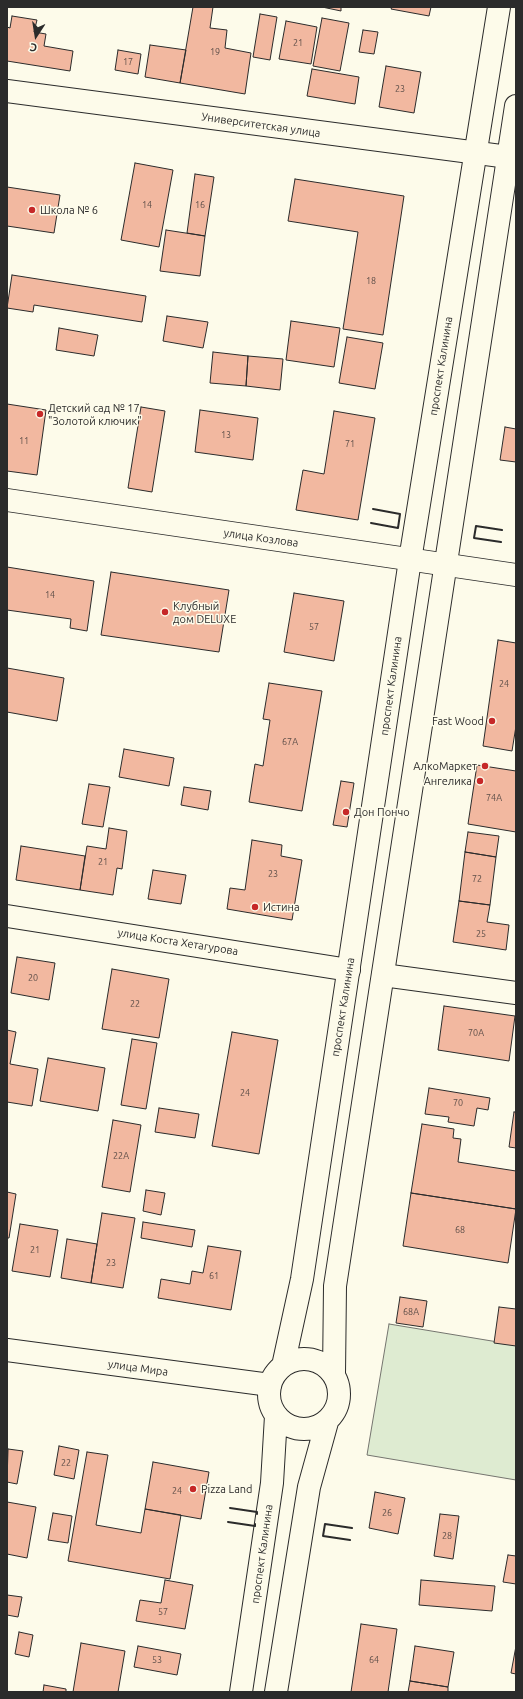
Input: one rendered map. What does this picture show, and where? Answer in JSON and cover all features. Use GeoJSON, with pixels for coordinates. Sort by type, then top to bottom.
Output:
{"type":"FeatureCollection","features":[{"type":"Feature","properties":{"kind":"main road","name":"проспект Калинина"},"geometry":{"type":"LineString","coordinates":[[242,1692],[272,1483],[276,1416],[271,1407],[269,1396],[270,1385],[275,1374],[283,1366],[302,1279],[410,560],[499,7]]}},
{"type":"Feature","properties":{"kind":"main road","name":"Университетская улица"},"geometry":{"type":"LineString","coordinates":[[7,91],[512,157]]}},
{"type":"Feature","properties":{"kind":"main road"},"geometry":{"type":"LineString","coordinates":[[334,1374],[335,1286],[445,565],[512,157],[516,106]]}},
{"type":"Feature","properties":{"kind":"main road","name":"улица Козлова"},"geometry":{"type":"LineString","coordinates":[[7,500],[516,575]]}},
{"type":"Feature","properties":{"kind":"main road","name":"улица Коста Хетагурова"},"geometry":{"type":"LineString","coordinates":[[7,916],[349,970]]}},
{"type":"Feature","properties":{"kind":"main road"},"geometry":{"type":"LineString","coordinates":[[383,975],[516,993]]}},
{"type":"Feature","properties":{"kind":"main road","name":"улица Мира"},"geometry":{"type":"LineString","coordinates":[[7,1350],[270,1385]]}},
{"type":"Feature","properties":{"kind":"main road"},"geometry":{"type":"LineString","coordinates":[[276,1692],[309,1487],[327,1422],[336,1410],[340,1396],[339,1385],[334,1374],[326,1366],[316,1361],[305,1359],[293,1360],[283,1366]]}},
{"type":"Feature","properties":{"kind":"main road"},"geometry":{"type":"LineString","coordinates":[[276,1416],[285,1424],[301,1430],[318,1427],[327,1422]]}},
{"type":"Feature","properties":{"kind":"green space"},"geometry":{"type":"Polygon","coordinates":[[[389,1324],[516,1345],[516,1480],[367,1455],[389,1324]]]}},
{"type":"Feature","properties":{"kind":"building"},"geometry":{"type":"Polygon","coordinates":[[[193,7],[213,7],[210,28],[227,30],[225,48],[251,53],[245,94],[180,83],[193,7]]]}},
{"type":"Feature","properties":{"kind":"building"},"geometry":{"type":"Polygon","coordinates":[[[322,7],[341,7],[341,11],[322,7]]]}},
{"type":"Feature","properties":{"kind":"building"},"geometry":{"type":"Polygon","coordinates":[[[392,7],[431,7],[429,16],[391,9],[392,7]]]}},
{"type":"Feature","properties":{"kind":"building"},"geometry":{"type":"Polygon","coordinates":[[[260,14],[277,17],[270,60],[253,57],[260,14]]]}},
{"type":"Feature","properties":{"kind":"building"},"geometry":{"type":"Polygon","coordinates":[[[12,16],[37,20],[34,32],[46,34],[44,46],[73,51],[70,71],[7,61],[7,27],[10,28],[12,16]]]}},
{"type":"Feature","properties":{"kind":"building"},"geometry":{"type":"Polygon","coordinates":[[[322,18],[349,23],[340,71],[313,66],[322,18]]]}},
{"type":"Feature","properties":{"kind":"building"},"geometry":{"type":"Polygon","coordinates":[[[286,21],[317,27],[311,64],[279,59],[286,21]]]}},
{"type":"Feature","properties":{"kind":"building"},"geometry":{"type":"Polygon","coordinates":[[[363,30],[378,32],[374,54],[359,52],[363,30]]]}},
{"type":"Feature","properties":{"kind":"building"},"geometry":{"type":"Polygon","coordinates":[[[150,45],[186,50],[180,83],[145,77],[150,45]]]}},
{"type":"Feature","properties":{"kind":"building"},"geometry":{"type":"Polygon","coordinates":[[[118,50],[141,54],[138,74],[115,70],[118,50]]]}},
{"type":"Feature","properties":{"kind":"building"},"geometry":{"type":"Polygon","coordinates":[[[386,66],[421,72],[414,113],[379,107],[386,66]]]}},
{"type":"Feature","properties":{"kind":"building"},"geometry":{"type":"Polygon","coordinates":[[[312,69],[359,77],[355,104],[307,96],[312,69]]]}},
{"type":"Feature","properties":{"kind":"building"},"geometry":{"type":"Polygon","coordinates":[[[135,163],[173,170],[159,247],[121,240],[135,163]]]}},
{"type":"Feature","properties":{"kind":"building"},"geometry":{"type":"Polygon","coordinates":[[[195,174],[214,177],[205,236],[187,233],[195,174]]]}},
{"type":"Feature","properties":{"kind":"building"},"geometry":{"type":"Polygon","coordinates":[[[295,179],[404,196],[383,335],[343,329],[358,232],[288,221],[295,179]]]}},
{"type":"Feature","properties":{"kind":"building","name":"Школа № 6"},"geometry":{"type":"Polygon","coordinates":[[[7,187],[60,195],[54,233],[7,226],[7,187]]]}},
{"type":"Feature","properties":{"kind":"building"},"geometry":{"type":"Polygon","coordinates":[[[166,230],[205,236],[200,276],[160,271],[166,230]]]}},
{"type":"Feature","properties":{"kind":"building"},"geometry":{"type":"Polygon","coordinates":[[[12,275],[146,296],[142,322],[34,305],[33,312],[7,308],[12,275]]]}},
{"type":"Feature","properties":{"kind":"building"},"geometry":{"type":"Polygon","coordinates":[[[167,316],[208,322],[203,348],[163,341],[167,316]]]}},
{"type":"Feature","properties":{"kind":"building"},"geometry":{"type":"Polygon","coordinates":[[[291,321],[340,328],[334,367],[286,360],[291,321]]]}},
{"type":"Feature","properties":{"kind":"building"},"geometry":{"type":"Polygon","coordinates":[[[59,328],[98,335],[94,356],[56,350],[59,328]]]}},
{"type":"Feature","properties":{"kind":"building"},"geometry":{"type":"Polygon","coordinates":[[[347,337],[383,343],[375,389],[339,383],[347,337]]]}},
{"type":"Feature","properties":{"kind":"building"},"geometry":{"type":"Polygon","coordinates":[[[213,352],[248,356],[246,386],[210,383],[213,352]]]}},
{"type":"Feature","properties":{"kind":"building"},"geometry":{"type":"Polygon","coordinates":[[[248,356],[283,359],[280,390],[246,386],[248,356]]]}},
{"type":"Feature","properties":{"kind":"building"},"geometry":{"type":"Polygon","coordinates":[[[7,404],[46,410],[37,475],[7,471],[7,404]]]}},
{"type":"Feature","properties":{"kind":"building"},"geometry":{"type":"Polygon","coordinates":[[[141,407],[165,411],[152,492],[128,488],[141,407]]]}},
{"type":"Feature","properties":{"kind":"building"},"geometry":{"type":"Polygon","coordinates":[[[200,410],[258,418],[253,460],[195,452],[200,410]]]}},
{"type":"Feature","properties":{"kind":"building"},"geometry":{"type":"Polygon","coordinates":[[[334,411],[375,418],[358,520],[296,510],[303,470],[324,474],[334,411]]]}},
{"type":"Feature","properties":{"kind":"building"},"geometry":{"type":"Polygon","coordinates":[[[505,427],[516,429],[516,462],[500,460],[505,427]]]}},
{"type":"Feature","properties":{"kind":"building"},"geometry":{"type":"Polygon","coordinates":[[[7,567],[94,581],[87,631],[70,628],[71,619],[7,610],[7,567]]]}},
{"type":"Feature","properties":{"kind":"building","name":"Клубный дом DELUXE"},"geometry":{"type":"Polygon","coordinates":[[[111,572],[229,590],[219,652],[101,635],[111,572]]]}},
{"type":"Feature","properties":{"kind":"building"},"geometry":{"type":"Polygon","coordinates":[[[294,593],[344,601],[334,661],[284,652],[294,593]]]}},
{"type":"Feature","properties":{"kind":"building"},"geometry":{"type":"Polygon","coordinates":[[[498,640],[516,643],[516,726],[512,751],[483,746],[498,640]]]}},
{"type":"Feature","properties":{"kind":"building"},"geometry":{"type":"Polygon","coordinates":[[[7,668],[64,678],[57,721],[7,712],[7,668]]]}},
{"type":"Feature","properties":{"kind":"building"},"geometry":{"type":"Polygon","coordinates":[[[269,683],[322,691],[302,811],[249,802],[255,764],[263,766],[270,720],[263,719],[269,683]]]}},
{"type":"Feature","properties":{"kind":"building"},"geometry":{"type":"Polygon","coordinates":[[[124,749],[174,758],[169,786],[119,777],[124,749]]]}},
{"type":"Feature","properties":{"kind":"building"},"geometry":{"type":"Polygon","coordinates":[[[477,765],[516,771],[516,832],[468,824],[477,765]]]}},
{"type":"Feature","properties":{"kind":"building"},"geometry":{"type":"Polygon","coordinates":[[[341,781],[354,783],[347,827],[333,825],[341,781]]]}},
{"type":"Feature","properties":{"kind":"building"},"geometry":{"type":"Polygon","coordinates":[[[89,784],[110,787],[103,827],[82,824],[89,784]]]}},
{"type":"Feature","properties":{"kind":"building"},"geometry":{"type":"Polygon","coordinates":[[[184,787],[211,791],[208,810],[181,805],[184,787]]]}},
{"type":"Feature","properties":{"kind":"building"},"geometry":{"type":"Polygon","coordinates":[[[109,828],[127,831],[122,869],[117,868],[113,895],[80,890],[87,846],[106,849],[109,828]]]}},
{"type":"Feature","properties":{"kind":"building"},"geometry":{"type":"Polygon","coordinates":[[[468,832],[499,836],[496,857],[465,852],[468,832]]]}},
{"type":"Feature","properties":{"kind":"building"},"geometry":{"type":"Polygon","coordinates":[[[252,840],[282,845],[281,856],[302,860],[292,920],[227,909],[230,888],[245,890],[252,840]]]}},
{"type":"Feature","properties":{"kind":"building"},"geometry":{"type":"Polygon","coordinates":[[[21,846],[85,856],[80,890],[16,880],[21,846]]]}},
{"type":"Feature","properties":{"kind":"building"},"geometry":{"type":"Polygon","coordinates":[[[465,852],[496,857],[490,905],[459,901],[465,852]]]}},
{"type":"Feature","properties":{"kind":"building"},"geometry":{"type":"Polygon","coordinates":[[[153,870],[186,875],[181,904],[148,899],[153,870]]]}},
{"type":"Feature","properties":{"kind":"building"},"geometry":{"type":"Polygon","coordinates":[[[459,901],[490,905],[487,922],[509,925],[506,950],[453,942],[459,901]]]}},
{"type":"Feature","properties":{"kind":"building"},"geometry":{"type":"Polygon","coordinates":[[[17,957],[55,963],[49,1000],[11,993],[17,957]]]}},
{"type":"Feature","properties":{"kind":"building"},"geometry":{"type":"Polygon","coordinates":[[[112,969],[169,979],[159,1038],[102,1029],[112,969]]]}},
{"type":"Feature","properties":{"kind":"building"},"geometry":{"type":"Polygon","coordinates":[[[444,1006],[515,1016],[509,1061],[438,1050],[444,1006]]]}},
{"type":"Feature","properties":{"kind":"building"},"geometry":{"type":"Polygon","coordinates":[[[7,1030],[16,1032],[10,1064],[38,1069],[32,1106],[7,1102],[7,1030]]]}},
{"type":"Feature","properties":{"kind":"building"},"geometry":{"type":"Polygon","coordinates":[[[232,1032],[278,1040],[259,1154],[212,1146],[232,1032]]]}},
{"type":"Feature","properties":{"kind":"building"},"geometry":{"type":"Polygon","coordinates":[[[132,1039],[157,1043],[146,1109],[121,1105],[132,1039]]]}},
{"type":"Feature","properties":{"kind":"building"},"geometry":{"type":"Polygon","coordinates":[[[48,1058],[105,1068],[98,1111],[40,1101],[48,1058]]]}},
{"type":"Feature","properties":{"kind":"building"},"geometry":{"type":"Polygon","coordinates":[[[429,1088],[490,1098],[488,1110],[477,1108],[474,1126],[448,1122],[449,1117],[425,1114],[429,1088]]]}},
{"type":"Feature","properties":{"kind":"building"},"geometry":{"type":"Polygon","coordinates":[[[159,1108],[199,1114],[195,1138],[155,1132],[159,1108]]]}},
{"type":"Feature","properties":{"kind":"building"},"geometry":{"type":"Polygon","coordinates":[[[514,1112],[516,1112],[516,1148],[509,1147],[514,1112]]]}},
{"type":"Feature","properties":{"kind":"building"},"geometry":{"type":"Polygon","coordinates":[[[113,1120],[141,1125],[130,1192],[102,1187],[113,1120]]]}},
{"type":"Feature","properties":{"kind":"building"},"geometry":{"type":"Polygon","coordinates":[[[422,1124],[454,1129],[453,1138],[461,1139],[458,1162],[516,1171],[516,1209],[411,1193],[422,1124]]]}},
{"type":"Feature","properties":{"kind":"building"},"geometry":{"type":"Polygon","coordinates":[[[146,1190],[165,1193],[161,1215],[143,1211],[146,1190]]]}},
{"type":"Feature","properties":{"kind":"building"},"geometry":{"type":"Polygon","coordinates":[[[7,1192],[16,1194],[9,1238],[7,1238],[7,1192]]]}},
{"type":"Feature","properties":{"kind":"building"},"geometry":{"type":"Polygon","coordinates":[[[411,1193],[516,1209],[508,1263],[403,1246],[411,1193]]]}},
{"type":"Feature","properties":{"kind":"building"},"geometry":{"type":"Polygon","coordinates":[[[102,1213],[135,1218],[123,1288],[91,1283],[102,1213]]]}},
{"type":"Feature","properties":{"kind":"building"},"geometry":{"type":"Polygon","coordinates":[[[143,1222],[195,1230],[192,1247],[141,1238],[143,1222]]]}},
{"type":"Feature","properties":{"kind":"building"},"geometry":{"type":"Polygon","coordinates":[[[20,1224],[58,1230],[50,1277],[12,1271],[20,1224]]]}},
{"type":"Feature","properties":{"kind":"building"},"geometry":{"type":"Polygon","coordinates":[[[67,1239],[97,1244],[91,1283],[61,1278],[67,1239]]]}},
{"type":"Feature","properties":{"kind":"building"},"geometry":{"type":"Polygon","coordinates":[[[208,1246],[241,1251],[231,1310],[158,1298],[161,1279],[190,1284],[192,1271],[203,1273],[208,1246]]]}},
{"type":"Feature","properties":{"kind":"building"},"geometry":{"type":"Polygon","coordinates":[[[400,1297],[427,1301],[423,1327],[396,1323],[400,1297]]]}},
{"type":"Feature","properties":{"kind":"building"},"geometry":{"type":"Polygon","coordinates":[[[499,1307],[516,1309],[516,1346],[494,1343],[499,1307]]]}},
{"type":"Feature","properties":{"kind":"building"},"geometry":{"type":"Polygon","coordinates":[[[59,1446],[79,1450],[74,1479],[54,1475],[59,1446]]]}},
{"type":"Feature","properties":{"kind":"building"},"geometry":{"type":"Polygon","coordinates":[[[8,1449],[23,1451],[17,1484],[7,1482],[8,1449]]]}},
{"type":"Feature","properties":{"kind":"building"},"geometry":{"type":"Polygon","coordinates":[[[87,1452],[108,1455],[96,1525],[141,1533],[145,1509],[181,1515],[170,1579],[68,1561],[87,1452]]]}},
{"type":"Feature","properties":{"kind":"building"},"geometry":{"type":"Polygon","coordinates":[[[153,1462],[209,1472],[201,1519],[145,1509],[153,1462]]]}},
{"type":"Feature","properties":{"kind":"building"},"geometry":{"type":"Polygon","coordinates":[[[375,1492],[405,1498],[398,1534],[369,1528],[375,1492]]]}},
{"type":"Feature","properties":{"kind":"building"},"geometry":{"type":"Polygon","coordinates":[[[7,1502],[36,1507],[27,1558],[7,1554],[7,1502]]]}},
{"type":"Feature","properties":{"kind":"building"},"geometry":{"type":"Polygon","coordinates":[[[53,1513],[72,1516],[68,1543],[48,1540],[53,1513]]]}},
{"type":"Feature","properties":{"kind":"building"},"geometry":{"type":"Polygon","coordinates":[[[440,1514],[459,1516],[453,1559],[434,1556],[440,1514]]]}},
{"type":"Feature","properties":{"kind":"building"},"geometry":{"type":"Polygon","coordinates":[[[508,1555],[516,1556],[516,1584],[503,1582],[508,1555]]]}},
{"type":"Feature","properties":{"kind":"building"},"geometry":{"type":"Polygon","coordinates":[[[165,1580],[193,1585],[185,1629],[136,1621],[140,1600],[161,1603],[165,1580]]]}},
{"type":"Feature","properties":{"kind":"building"},"geometry":{"type":"Polygon","coordinates":[[[421,1580],[495,1586],[492,1611],[419,1605],[421,1580]]]}},
{"type":"Feature","properties":{"kind":"building"},"geometry":{"type":"Polygon","coordinates":[[[7,1595],[22,1597],[18,1617],[7,1615],[7,1595]]]}},
{"type":"Feature","properties":{"kind":"building"},"geometry":{"type":"Polygon","coordinates":[[[361,1624],[397,1629],[388,1692],[351,1692],[361,1624]]]}},
{"type":"Feature","properties":{"kind":"building"},"geometry":{"type":"Polygon","coordinates":[[[19,1632],[33,1635],[29,1657],[15,1654],[19,1632]]]}},
{"type":"Feature","properties":{"kind":"building"},"geometry":{"type":"Polygon","coordinates":[[[81,1643],[125,1651],[118,1692],[73,1692],[81,1643]]]}},
{"type":"Feature","properties":{"kind":"building"},"geometry":{"type":"Polygon","coordinates":[[[138,1646],[181,1654],[177,1675],[134,1667],[138,1646]]]}},
{"type":"Feature","properties":{"kind":"building"},"geometry":{"type":"Polygon","coordinates":[[[415,1646],[454,1652],[448,1687],[410,1681],[415,1646]]]}},
{"type":"Feature","properties":{"kind":"building"},"geometry":{"type":"Polygon","coordinates":[[[516,1646],[516,1674],[511,1673],[516,1646]]]}},
{"type":"Feature","properties":{"kind":"building"},"geometry":{"type":"Polygon","coordinates":[[[410,1681],[448,1687],[448,1692],[408,1692],[410,1681]]]}},
{"type":"Feature","properties":{"kind":"building"},"geometry":{"type":"Polygon","coordinates":[[[44,1685],[66,1689],[66,1692],[43,1692],[44,1685]]]}},
{"type":"Feature","properties":{"kind":"wall"},"geometry":{"type":"LineString","coordinates":[[371,523],[398,528],[400,514],[373,509]]}},
{"type":"Feature","properties":{"kind":"wall"},"geometry":{"type":"LineString","coordinates":[[501,542],[474,538],[476,526],[502,530]]}},
{"type":"Feature","properties":{"kind":"wall"},"geometry":{"type":"LineString","coordinates":[[230,1508],[257,1512],[257,1514]]}},
{"type":"Feature","properties":{"kind":"wall"},"geometry":{"type":"LineString","coordinates":[[228,1522],[255,1526],[255,1524]]}},
{"type":"Feature","properties":{"kind":"wall"},"geometry":{"type":"LineString","coordinates":[[350,1540],[323,1536],[325,1524],[352,1528]]}},
{"type":"Feature","properties":{"kind":"place","name":"Школа № 6"},"geometry":{"type":"Point","coordinates":[32,210]}},
{"type":"Feature","properties":{"kind":"place","name":"Детский сад № 17 \"Золотой ключик\""},"geometry":{"type":"Point","coordinates":[40,414]}},
{"type":"Feature","properties":{"kind":"place","name":"Клубный дом DELUXE"},"geometry":{"type":"Point","coordinates":[165,612]}},
{"type":"Feature","properties":{"kind":"place","name":"Fast Wood"},"geometry":{"type":"Point","coordinates":[492,721]}},
{"type":"Feature","properties":{"kind":"place","name":"АлкоМаркет"},"geometry":{"type":"Point","coordinates":[485,766]}},
{"type":"Feature","properties":{"kind":"place","name":"Ангелика"},"geometry":{"type":"Point","coordinates":[480,781]}},
{"type":"Feature","properties":{"kind":"place","name":"Дон Пончо"},"geometry":{"type":"Point","coordinates":[346,812]}},
{"type":"Feature","properties":{"kind":"place","name":"Истина"},"geometry":{"type":"Point","coordinates":[255,907]}},
{"type":"Feature","properties":{"kind":"place","name":"Pizza Land"},"geometry":{"type":"Point","coordinates":[193,1489]}}]}
